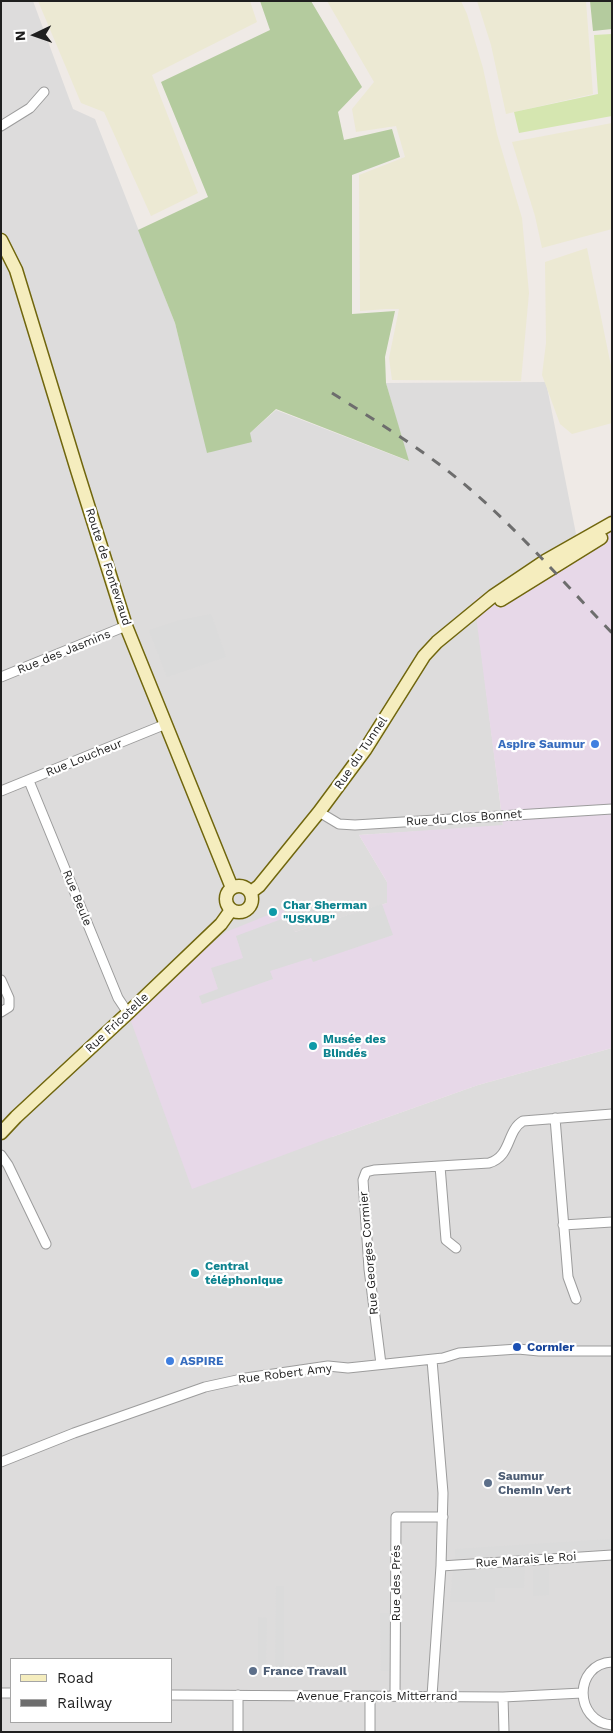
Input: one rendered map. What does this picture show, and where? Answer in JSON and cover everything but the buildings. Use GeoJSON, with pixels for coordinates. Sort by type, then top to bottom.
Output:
{"type":"FeatureCollection","features":[{"type":"Feature","properties":{"kind":"street"},"geometry":{"type":"LineString","coordinates":[[1,126],[30,108],[44,92]]}},
{"type":"Feature","properties":{"kind":"street","name":"Route de Fontevraud"},"geometry":{"type":"LineString","coordinates":[[1,240],[16,270],[126,626],[232,888]]}},
{"type":"Feature","properties":{"kind":"street","name":"Rue du Tunnel"},"geometry":{"type":"LineString","coordinates":[[251,892],[259,886],[319,812],[365,750],[424,656],[437,642],[493,596],[545,561],[612,523]]}},
{"type":"Feature","properties":{"kind":"street","name":"Rue du Tunnel"},"geometry":{"type":"LineString","coordinates":[[470,615],[510,595],[612,531]]}},
{"type":"Feature","properties":{"kind":"street","name":"Rue des Jasmins"},"geometry":{"type":"LineString","coordinates":[[1,677],[126,626]]}},
{"type":"Feature","properties":{"kind":"street","name":"Rue Loucheur"},"geometry":{"type":"LineString","coordinates":[[1,792],[166,724]]}},
{"type":"Feature","properties":{"kind":"street","name":"Rue Beule"},"geometry":{"type":"LineString","coordinates":[[29,780],[118,998],[128,1013]]}},
{"type":"Feature","properties":{"kind":"street","name":"Rue du Clos Bonnet"},"geometry":{"type":"LineString","coordinates":[[319,812],[338,824],[355,825],[612,809]]}},
{"type":"Feature","properties":{"kind":"street"},"geometry":{"type":"LineString","coordinates":[[244,886],[251,892],[252,902],[249,909],[240,913],[231,910],[226,903],[227,894],[232,888],[244,886]]}},
{"type":"Feature","properties":{"kind":"street","name":"Rue Fricotelle"},"geometry":{"type":"LineString","coordinates":[[1,1133],[221,924],[231,910]]}},
{"type":"Feature","properties":{"kind":"street"},"geometry":{"type":"LineString","coordinates":[[1,980],[9,998],[9,1007],[1,1012]]}},
{"type":"Feature","properties":{"kind":"street","name":"Rue Georges Cormier"},"geometry":{"type":"LineString","coordinates":[[381,1364],[369,1269],[363,1180],[366,1172],[489,1163],[501,1157],[518,1124],[524,1121],[612,1114]]}},
{"type":"Feature","properties":{"kind":"street"},"geometry":{"type":"LineString","coordinates":[[554,1118],[568,1277],[576,1299]]}},
{"type":"Feature","properties":{"kind":"street"},"geometry":{"type":"LineString","coordinates":[[1,1155],[8,1165],[46,1244]]}},
{"type":"Feature","properties":{"kind":"street"},"geometry":{"type":"LineString","coordinates":[[440,1166],[446,1240],[456,1248]]}},
{"type":"Feature","properties":{"kind":"street"},"geometry":{"type":"LineString","coordinates":[[563,1225],[612,1222]]}},
{"type":"Feature","properties":{"kind":"street","name":"Rue Robert Amy"},"geometry":{"type":"LineString","coordinates":[[1,1462],[74,1433],[205,1387],[246,1378],[328,1366],[348,1368],[432,1360],[459,1354],[518,1349],[539,1351],[612,1351]]}},
{"type":"Feature","properties":{"kind":"street"},"geometry":{"type":"LineString","coordinates":[[432,1360],[443,1493],[441,1566],[432,1696]]}},
{"type":"Feature","properties":{"kind":"street","name":"Rue des Prés"},"geometry":{"type":"LineString","coordinates":[[395,1696],[396,1517],[442,1517]]}},
{"type":"Feature","properties":{"kind":"street","name":"Rue Marais le Roi"},"geometry":{"type":"LineString","coordinates":[[441,1566],[612,1554]]}},
{"type":"Feature","properties":{"kind":"street"},"geometry":{"type":"LineString","coordinates":[[607,1727],[588,1713],[582,1692],[584,1682],[590,1673],[598,1666],[612,1662]]}},
{"type":"Feature","properties":{"kind":"street","name":"Avenue François Mitterrand"},"geometry":{"type":"LineString","coordinates":[[172,1694],[503,1697],[582,1692]]}},
{"type":"Feature","properties":{"kind":"street"},"geometry":{"type":"LineString","coordinates":[[238,1695],[238,1732]]}},
{"type":"Feature","properties":{"kind":"street"},"geometry":{"type":"LineString","coordinates":[[370,1696],[370,1732]]}},
{"type":"Feature","properties":{"kind":"street"},"geometry":{"type":"LineString","coordinates":[[503,1697],[504,1732]]}},
{"type":"Feature","properties":{"kind":"shaded area"},"geometry":{"type":"Polygon","coordinates":[[[1,1],[33,1],[73,109],[95,119],[175,323],[208,453],[250,433],[276,410],[408,461],[386,383],[546,382],[577,539],[475,600],[503,826],[359,835],[387,882],[387,903],[295,932],[332,1137],[478,1085],[612,1048],[612,1732],[1,1732],[1,1]]]}},
{"type":"Feature","properties":{"kind":"shaded area"},"geometry":{"type":"Polygon","coordinates":[[[38,1],[250,1],[257,22],[152,75],[198,193],[151,216],[104,112],[81,103],[38,1]]]}},
{"type":"Feature","properties":{"kind":"shaded area"},"geometry":{"type":"Polygon","coordinates":[[[327,1],[461,1],[467,14],[483,68],[497,134],[522,218],[529,293],[521,381],[392,380],[389,358],[399,309],[360,311],[359,175],[405,157],[396,126],[356,132],[352,109],[374,82],[327,1]]]}},
{"type":"Feature","properties":{"kind":"shaded area"},"geometry":{"type":"Polygon","coordinates":[[[477,1],[586,1],[593,94],[506,114],[491,45],[477,1]]]}},
{"type":"Feature","properties":{"kind":"shaded area"},"geometry":{"type":"Polygon","coordinates":[[[612,123],[612,229],[542,248],[535,216],[512,142],[612,123]]]}},
{"type":"Feature","properties":{"kind":"shaded area"},"geometry":{"type":"Polygon","coordinates":[[[587,248],[612,371],[612,423],[572,434],[560,424],[542,375],[546,343],[545,262],[587,248]]]}},
{"type":"Feature","properties":{"kind":"shaded area"},"geometry":{"type":"Polygon","coordinates":[[[612,513],[612,1048],[478,1085],[192,1189],[128,1013],[226,932],[283,909],[295,932],[387,903],[387,882],[359,835],[503,825],[474,600],[576,539],[612,513]]]}},
{"type":"Feature","properties":{"kind":"shaded area"},"geometry":{"type":"Polygon","coordinates":[[[211,614],[226,657],[167,677],[149,630],[176,621],[211,614]]]}},
{"type":"Feature","properties":{"kind":"shaded area"},"geometry":{"type":"Polygon","coordinates":[[[382,904],[393,935],[313,962],[311,958],[270,971],[273,979],[202,1004],[199,996],[218,989],[211,968],[243,958],[236,936],[287,917],[295,932],[382,904]]]}},
{"type":"Feature","properties":{"kind":"shaded area"},"geometry":{"type":"Polygon","coordinates":[[[610,1539],[610,1549],[455,1559],[455,1549],[610,1539]]]}},
{"type":"Feature","properties":{"kind":"shaded area"},"geometry":{"type":"Polygon","coordinates":[[[525,1565],[524,1588],[495,1588],[495,1602],[450,1602],[453,1570],[525,1565]]]}},
{"type":"Feature","properties":{"kind":"shaded area"},"geometry":{"type":"Polygon","coordinates":[[[549,1567],[549,1595],[533,1596],[533,1568],[549,1567]]]}},
{"type":"Feature","properties":{"kind":"shaded area"},"geometry":{"type":"Polygon","coordinates":[[[276,1586],[284,1586],[284,1679],[275,1679],[276,1586]]]}},
{"type":"Feature","properties":{"kind":"shaded area"},"geometry":{"type":"Polygon","coordinates":[[[380,1613],[390,1613],[390,1671],[381,1671],[380,1613]]]}},
{"type":"Feature","properties":{"kind":"shaded area"},"geometry":{"type":"Polygon","coordinates":[[[258,1617],[267,1618],[266,1667],[258,1666],[258,1617]]]}},
{"type":"Feature","properties":{"kind":"green space"},"geometry":{"type":"Polygon","coordinates":[[[260,1],[311,1],[362,87],[338,112],[344,140],[392,129],[400,157],[352,175],[352,314],[395,311],[385,357],[386,383],[409,461],[276,409],[250,433],[252,442],[207,453],[175,323],[138,230],[208,197],[161,82],[270,30],[260,1]]]}},
{"type":"Feature","properties":{"kind":"green space"},"geometry":{"type":"Polygon","coordinates":[[[590,1],[612,1],[612,29],[593,31],[590,1]]]}},
{"type":"Feature","properties":{"kind":"green space"},"geometry":{"type":"Polygon","coordinates":[[[612,34],[612,116],[519,133],[514,112],[598,94],[594,35],[612,34]]]}},
{"type":"Feature","properties":{"kind":"railway"},"geometry":{"type":"LineString","coordinates":[[332,393],[420,450],[454,475],[525,541],[612,633]]}},
{"type":"Feature","properties":{"kind":"place","name":"Aspire Saumur"},"geometry":{"type":"Point","coordinates":[595,744]}},
{"type":"Feature","properties":{"kind":"place","name":"Char Sherman \"USKUB\""},"geometry":{"type":"Point","coordinates":[273,912]}},
{"type":"Feature","properties":{"kind":"place","name":"Musée des Blindés"},"geometry":{"type":"Point","coordinates":[313,1046]}},
{"type":"Feature","properties":{"kind":"place","name":"Central téléphonique"},"geometry":{"type":"Point","coordinates":[195,1273]}},
{"type":"Feature","properties":{"kind":"place","name":"Cormier"},"geometry":{"type":"Point","coordinates":[517,1347]}},
{"type":"Feature","properties":{"kind":"place","name":"ASPIRE"},"geometry":{"type":"Point","coordinates":[170,1361]}},
{"type":"Feature","properties":{"kind":"place","name":"Saumur Chemin Vert"},"geometry":{"type":"Point","coordinates":[488,1483]}},
{"type":"Feature","properties":{"kind":"place","name":"France Travail"},"geometry":{"type":"Point","coordinates":[253,1671]}}]}
